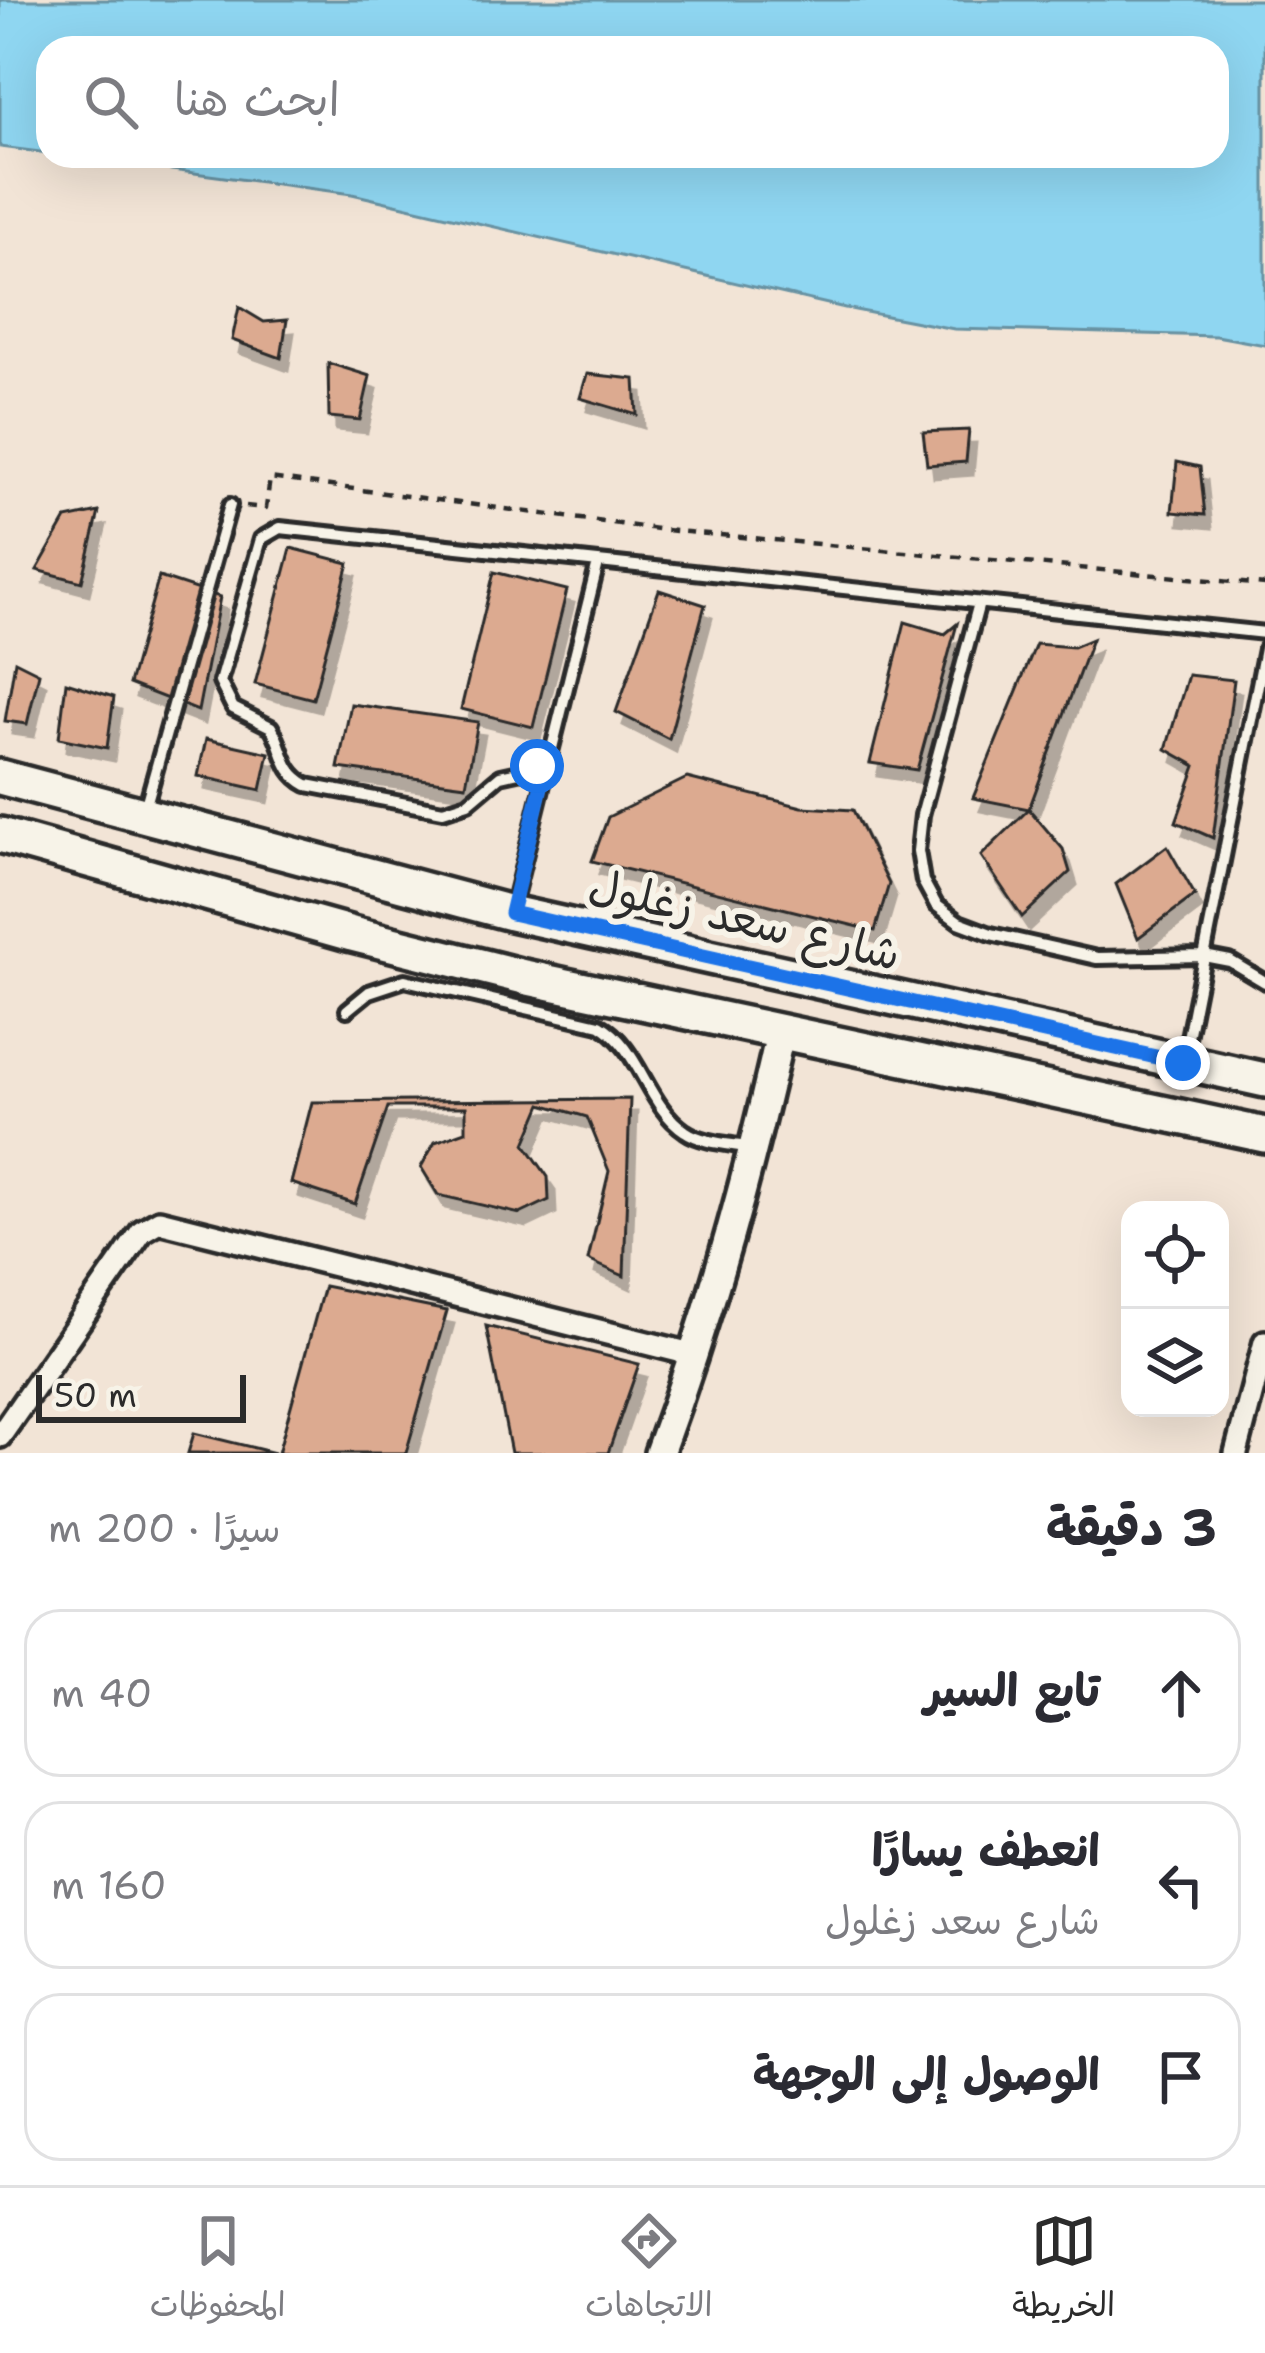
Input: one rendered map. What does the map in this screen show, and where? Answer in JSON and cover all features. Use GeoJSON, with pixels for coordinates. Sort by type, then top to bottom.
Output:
{"type":"FeatureCollection","features":[{"type":"Feature","properties":{"kind":"main road","name":"شارع سعد زغلول"},"geometry":{"type":"LineString","coordinates":[[0,777],[511,913],[1265,1080]]}},
{"type":"Feature","properties":{"kind":"main road"},"geometry":{"type":"LineString","coordinates":[[0,835],[448,958],[1265,1136]]}},
{"type":"Feature","properties":{"kind":"street"},"geometry":{"type":"LineString","coordinates":[[659,1453],[695,1355],[755,1149],[781,1030]]}},
{"type":"Feature","properties":{"kind":"street"},"geometry":{"type":"LineString","coordinates":[[0,1436],[142,1231],[158,1221],[695,1355]]}},
{"type":"Feature","properties":{"kind":"street"},"geometry":{"type":"LineString","coordinates":[[1235,1453],[1265,1342]]}},
{"type":"Feature","properties":{"kind":"lane"},"geometry":{"type":"LineString","coordinates":[[142,815],[230,505]]}},
{"type":"Feature","properties":{"kind":"lane"},"geometry":{"type":"LineString","coordinates":[[546,766],[500,776],[467,803],[443,811],[307,784],[287,769],[267,722],[242,714],[226,700],[220,672],[258,544],[272,530],[1265,633]]}},
{"type":"Feature","properties":{"kind":"lane"},"geometry":{"type":"LineString","coordinates":[[511,913],[598,563]]}},
{"type":"Feature","properties":{"kind":"lane"},"geometry":{"type":"LineString","coordinates":[[979,602],[922,814],[918,851],[922,881],[936,905],[959,922],[991,934],[1097,958],[1204,956],[1230,961],[1265,982]]}},
{"type":"Feature","properties":{"kind":"lane"},"geometry":{"type":"LineString","coordinates":[[1183,1063],[1265,650]]}},
{"type":"Feature","properties":{"kind":"lane"},"geometry":{"type":"LineString","coordinates":[[347,1010],[368,992],[405,980],[600,1025],[617,1037],[667,1113],[689,1135],[755,1149]]}},
{"type":"Feature","properties":{"kind":"path"},"geometry":{"type":"LineString","coordinates":[[266,508],[270,478],[665,530],[1265,585]]}},
{"type":"Feature","properties":{"kind":"water"},"geometry":{"type":"Polygon","coordinates":[[[0,0],[1265,0],[1265,345],[1216,336],[954,329],[352,194],[157,168],[1229,168],[1229,36],[36,36],[36,152],[0,147],[0,0]]]}},
{"type":"Feature","properties":{"kind":"building"},"geometry":{"type":"Polygon","coordinates":[[[239,307],[264,322],[287,320],[281,358],[232,340],[239,307]]]}},
{"type":"Feature","properties":{"kind":"building"},"geometry":{"type":"Polygon","coordinates":[[[328,363],[370,376],[360,420],[329,417],[328,363]]]}},
{"type":"Feature","properties":{"kind":"building"},"geometry":{"type":"Polygon","coordinates":[[[587,374],[635,379],[637,415],[580,398],[587,374]]]}},
{"type":"Feature","properties":{"kind":"building"},"geometry":{"type":"Polygon","coordinates":[[[969,430],[966,462],[927,465],[923,432],[969,430]]]}},
{"type":"Feature","properties":{"kind":"building"},"geometry":{"type":"Polygon","coordinates":[[[1177,462],[1200,467],[1205,515],[1172,512],[1177,462]]]}},
{"type":"Feature","properties":{"kind":"building"},"geometry":{"type":"Polygon","coordinates":[[[99,512],[82,582],[37,570],[66,519],[99,512]]]}},
{"type":"Feature","properties":{"kind":"building"},"geometry":{"type":"Polygon","coordinates":[[[291,548],[349,563],[313,699],[255,684],[291,548]]]}},
{"type":"Feature","properties":{"kind":"building"},"geometry":{"type":"Polygon","coordinates":[[[494,572],[567,590],[533,727],[461,709],[494,572]]]}},
{"type":"Feature","properties":{"kind":"building"},"geometry":{"type":"Polygon","coordinates":[[[159,577],[220,597],[198,711],[129,684],[159,577]]]}},
{"type":"Feature","properties":{"kind":"building"},"geometry":{"type":"Polygon","coordinates":[[[659,590],[705,605],[669,739],[616,712],[659,590]]]}},
{"type":"Feature","properties":{"kind":"building"},"geometry":{"type":"Polygon","coordinates":[[[905,622],[945,634],[957,624],[917,770],[870,763],[905,622]]]}},
{"type":"Feature","properties":{"kind":"building"},"geometry":{"type":"Polygon","coordinates":[[[1092,639],[1029,809],[973,798],[1036,644],[1073,647],[1092,639]]]}},
{"type":"Feature","properties":{"kind":"building"},"geometry":{"type":"Polygon","coordinates":[[[15,661],[39,673],[27,724],[5,721],[15,661]]]}},
{"type":"Feature","properties":{"kind":"building"},"geometry":{"type":"Polygon","coordinates":[[[1188,675],[1234,680],[1213,838],[1176,822],[1196,766],[1166,749],[1188,675]]]}},
{"type":"Feature","properties":{"kind":"building"},"geometry":{"type":"Polygon","coordinates":[[[66,682],[114,697],[107,748],[59,738],[66,682]]]}},
{"type":"Feature","properties":{"kind":"building"},"geometry":{"type":"Polygon","coordinates":[[[351,704],[478,722],[466,785],[338,768],[351,704]]]}},
{"type":"Feature","properties":{"kind":"building"},"geometry":{"type":"Polygon","coordinates":[[[206,739],[269,753],[261,790],[198,776],[206,739]]]}},
{"type":"Feature","properties":{"kind":"building"},"geometry":{"type":"Polygon","coordinates":[[[687,778],[802,807],[853,810],[889,884],[875,931],[592,861],[608,817],[687,778]]]}},
{"type":"Feature","properties":{"kind":"building"},"geometry":{"type":"Polygon","coordinates":[[[1029,809],[1063,849],[1070,872],[1022,917],[981,856],[1029,809]]]}},
{"type":"Feature","properties":{"kind":"building"},"geometry":{"type":"Polygon","coordinates":[[[1167,846],[1195,895],[1138,938],[1116,884],[1167,846]]]}},
{"type":"Feature","properties":{"kind":"building"},"geometry":{"type":"Polygon","coordinates":[[[630,1099],[624,1276],[588,1260],[609,1171],[587,1117],[542,1104],[525,1144],[548,1177],[549,1200],[520,1214],[438,1195],[421,1167],[435,1142],[466,1131],[466,1107],[388,1107],[355,1204],[291,1183],[312,1102],[630,1099]]]}},
{"type":"Feature","properties":{"kind":"building"},"geometry":{"type":"Polygon","coordinates":[[[324,1286],[447,1311],[406,1453],[278,1453],[324,1286]]]}},
{"type":"Feature","properties":{"kind":"building"},"geometry":{"type":"Polygon","coordinates":[[[486,1326],[639,1364],[608,1453],[511,1453],[486,1326]]]}},
{"type":"Feature","properties":{"kind":"building"},"geometry":{"type":"Polygon","coordinates":[[[194,1433],[275,1453],[188,1453],[194,1433]]]}},
{"type":"Feature","properties":{"kind":"route"},"geometry":{"type":"LineString","coordinates":[[537,766],[546,766],[511,913],[1183,1063]]}}]}
